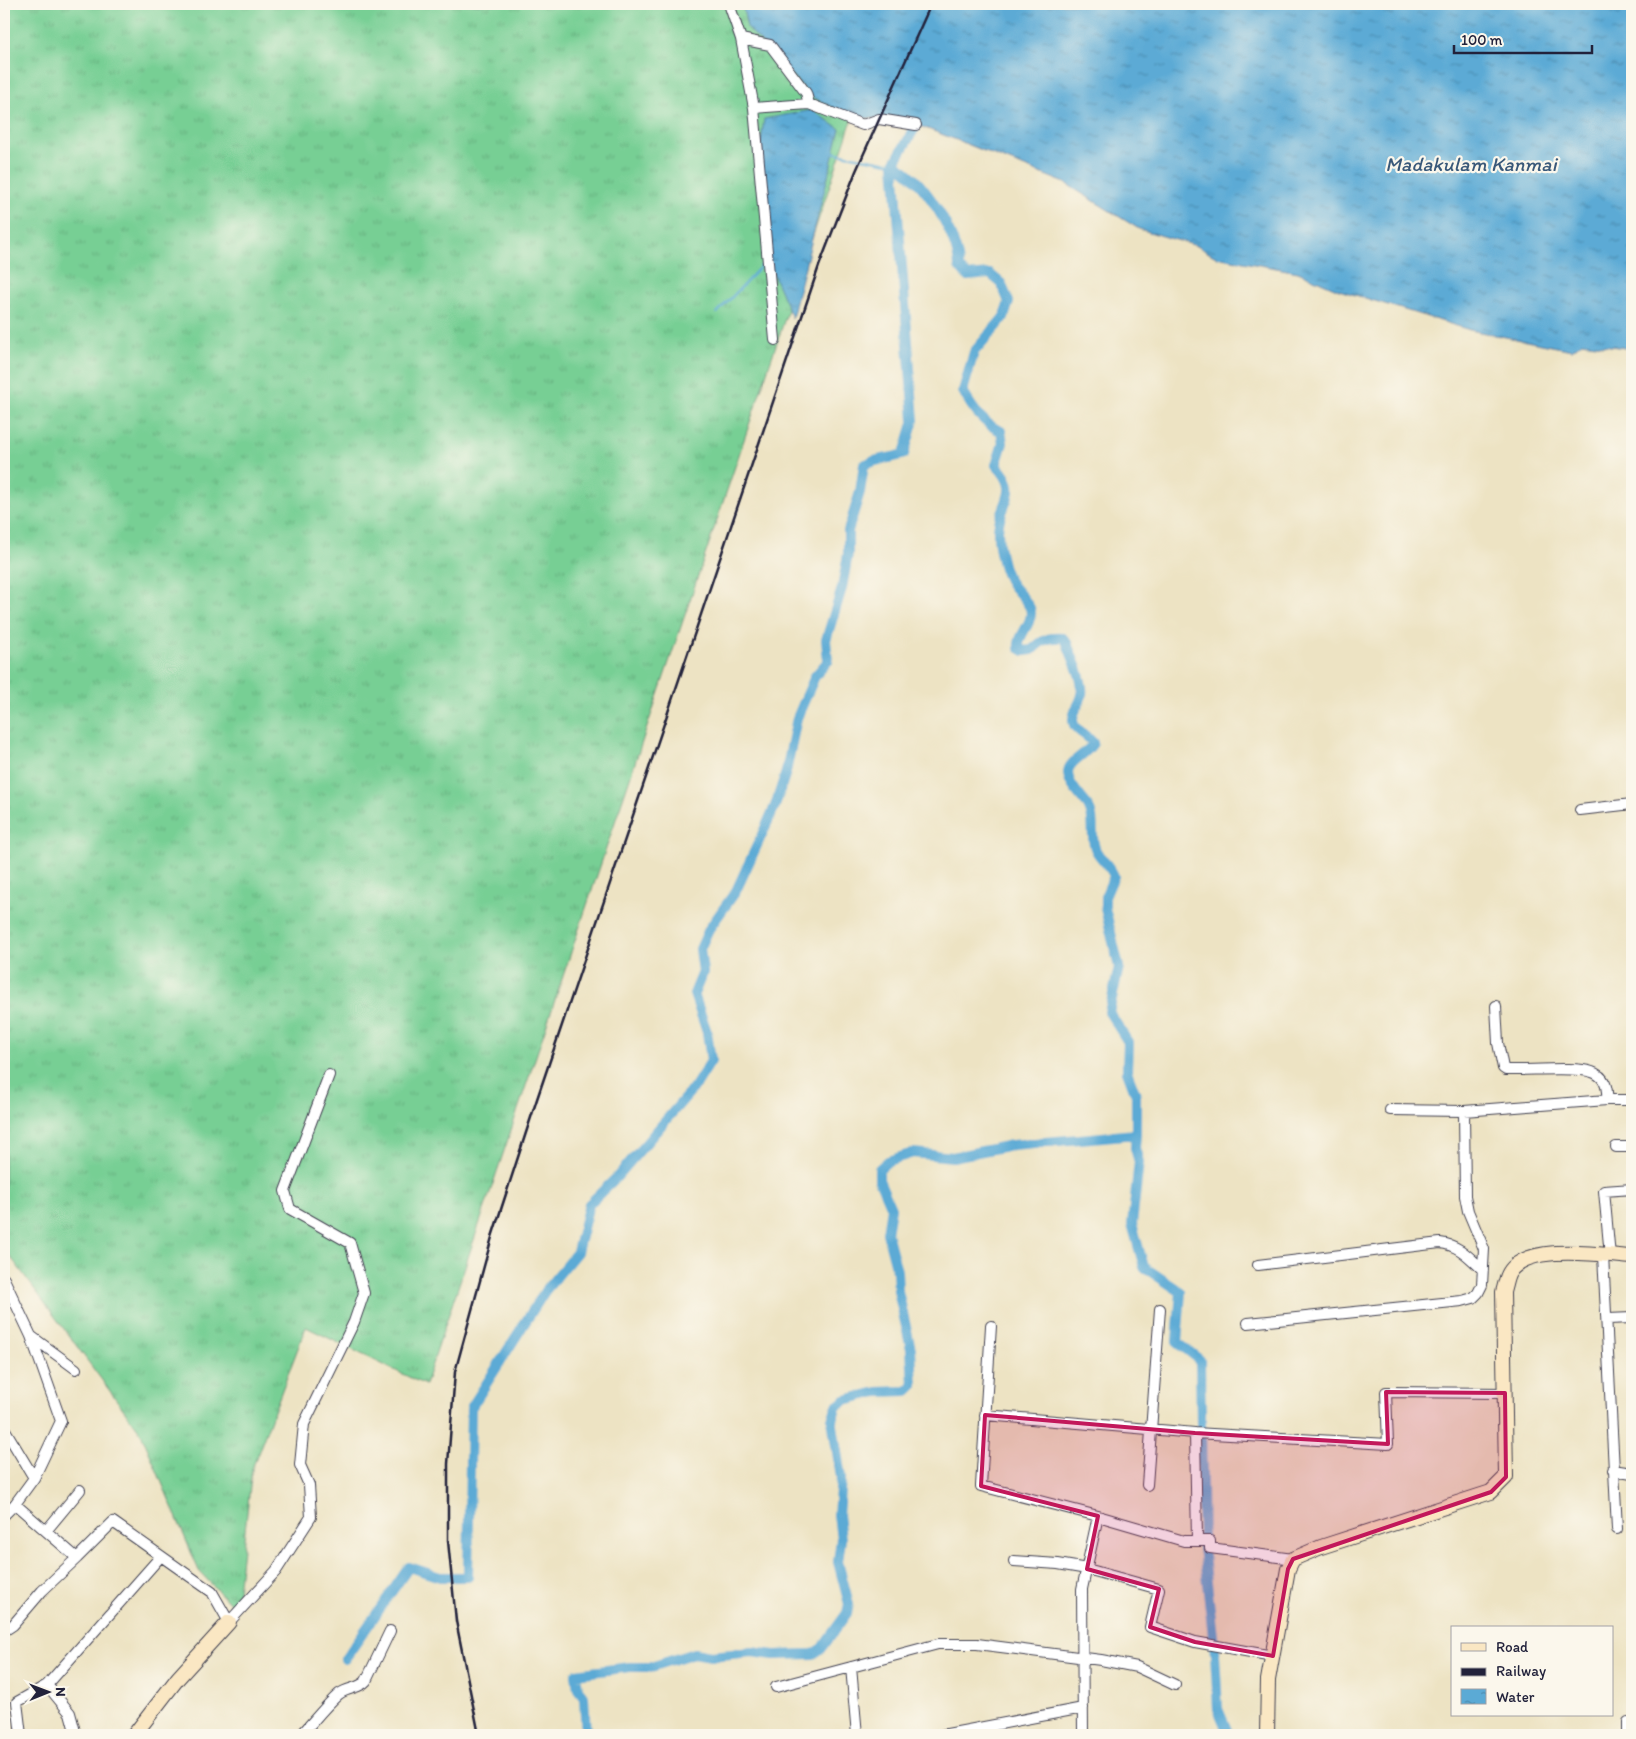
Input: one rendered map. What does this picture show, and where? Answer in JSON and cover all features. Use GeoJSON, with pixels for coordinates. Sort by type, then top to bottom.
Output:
{"type":"FeatureCollection","features":[{"type":"Feature","properties":{"kind":"street"},"geometry":{"type":"LineString","coordinates":[[728,4],[741,39],[754,108],[775,340]]}},
{"type":"Feature","properties":{"kind":"street"},"geometry":{"type":"LineString","coordinates":[[741,39],[770,45],[806,93],[809,104]]}},
{"type":"Feature","properties":{"kind":"street"},"geometry":{"type":"LineString","coordinates":[[754,108],[809,104],[863,125],[879,119],[916,125]]}},
{"type":"Feature","properties":{"kind":"street"},"geometry":{"type":"LineString","coordinates":[[1580,810],[1632,804]]}},
{"type":"Feature","properties":{"kind":"street"},"geometry":{"type":"LineString","coordinates":[[1496,1006],[1498,1043],[1503,1068],[1506,1070],[1593,1072],[1606,1083],[1608,1089],[1607,1100]]}},
{"type":"Feature","properties":{"kind":"street"},"geometry":{"type":"LineString","coordinates":[[134,1735],[178,1678],[276,1571],[311,1517],[309,1485],[300,1465],[304,1424],[354,1322],[364,1293],[350,1243],[290,1209],[285,1191],[329,1075]]}},
{"type":"Feature","properties":{"kind":"street"},"geometry":{"type":"LineString","coordinates":[[1390,1110],[1464,1111],[1607,1100],[1632,1100]]}},
{"type":"Feature","properties":{"kind":"street"},"geometry":{"type":"LineString","coordinates":[[1248,1323],[1462,1301],[1472,1298],[1478,1293],[1483,1270],[1483,1243],[1470,1218],[1465,1196],[1464,1111]]}},
{"type":"Feature","properties":{"kind":"street"},"geometry":{"type":"LineString","coordinates":[[1616,1147],[1632,1147]]}},
{"type":"Feature","properties":{"kind":"street"},"geometry":{"type":"LineString","coordinates":[[1617,1529],[1613,1470],[1604,1191],[1632,1189]]}},
{"type":"Feature","properties":{"kind":"street"},"geometry":{"type":"LineString","coordinates":[[1258,1265],[1452,1244],[1464,1252],[1483,1270]]}},
{"type":"Feature","properties":{"kind":"street"},"geometry":{"type":"LineString","coordinates":[[991,1326],[981,1486],[1098,1516],[1184,1541],[1210,1542],[1210,1548],[1293,1559],[1321,1547],[1491,1492],[1506,1477],[1503,1292],[1510,1272],[1526,1259],[1548,1253],[1632,1257]]}},
{"type":"Feature","properties":{"kind":"street"},"geometry":{"type":"LineString","coordinates":[[4,1279],[31,1336],[61,1421],[34,1478],[15,1504],[4,1515]]}},
{"type":"Feature","properties":{"kind":"street"},"geometry":{"type":"LineString","coordinates":[[1148,1485],[1160,1309]]}},
{"type":"Feature","properties":{"kind":"street"},"geometry":{"type":"LineString","coordinates":[[1608,1319],[1632,1318]]}},
{"type":"Feature","properties":{"kind":"street"},"geometry":{"type":"LineString","coordinates":[[31,1336],[76,1369]]}},
{"type":"Feature","properties":{"kind":"street"},"geometry":{"type":"LineString","coordinates":[[985,1415],[1195,1433],[1388,1444],[1386,1392],[1505,1393]]}},
{"type":"Feature","properties":{"kind":"street"},"geometry":{"type":"LineString","coordinates":[[4,1431],[34,1478]]}},
{"type":"Feature","properties":{"kind":"street"},"geometry":{"type":"LineString","coordinates":[[1195,1433],[1197,1541]]}},
{"type":"Feature","properties":{"kind":"street"},"geometry":{"type":"LineString","coordinates":[[1613,1470],[1632,1473]]}},
{"type":"Feature","properties":{"kind":"street"},"geometry":{"type":"LineString","coordinates":[[46,1531],[80,1490]]}},
{"type":"Feature","properties":{"kind":"street"},"geometry":{"type":"LineString","coordinates":[[15,1504],[77,1558]]}},
{"type":"Feature","properties":{"kind":"street"},"geometry":{"type":"LineString","coordinates":[[1083,1735],[1082,1589],[1098,1516]]}},
{"type":"Feature","properties":{"kind":"street"},"geometry":{"type":"LineString","coordinates":[[4,1631],[13,1626],[42,1591],[112,1522],[212,1592],[229,1622]]}},
{"type":"Feature","properties":{"kind":"street"},"geometry":{"type":"LineString","coordinates":[[21,1735],[17,1702],[47,1685],[160,1556]]}},
{"type":"Feature","properties":{"kind":"street"},"geometry":{"type":"LineString","coordinates":[[1267,1735],[1268,1680],[1288,1569],[1293,1559]]}},
{"type":"Feature","properties":{"kind":"street"},"geometry":{"type":"LineString","coordinates":[[1014,1561],[1058,1564],[1087,1569],[1159,1589],[1150,1627],[1195,1642],[1273,1656]]}},
{"type":"Feature","properties":{"kind":"street"},"geometry":{"type":"LineString","coordinates":[[301,1735],[338,1695],[346,1689],[361,1686],[366,1681],[390,1631]]}},
{"type":"Feature","properties":{"kind":"street"},"geometry":{"type":"LineString","coordinates":[[776,1687],[938,1644],[977,1644],[1137,1667],[1175,1685]]}},
{"type":"Feature","properties":{"kind":"street"},"geometry":{"type":"LineString","coordinates":[[851,1667],[857,1735]]}},
{"type":"Feature","properties":{"kind":"street"},"geometry":{"type":"LineString","coordinates":[[47,1685],[70,1714],[76,1735]]}},
{"type":"Feature","properties":{"kind":"street"},"geometry":{"type":"LineString","coordinates":[[942,1735],[987,1731],[1082,1708]]}},
{"type":"Feature","properties":{"kind":"street"},"geometry":{"type":"LineString","coordinates":[[1628,1722],[1628,1735]]}},
{"type":"Feature","properties":{"kind":"highlighted area"},"geometry":{"type":"Polygon","coordinates":[[[1386,1392],[1505,1393],[1506,1477],[1491,1492],[1293,1559],[1288,1569],[1273,1656],[1195,1642],[1150,1627],[1159,1589],[1087,1569],[1098,1516],[981,1486],[985,1415],[1195,1433],[1388,1444],[1386,1392]]]}},
{"type":"Feature","properties":{"kind":"green space"},"geometry":{"type":"Polygon","coordinates":[[[4,4],[742,4],[747,27],[853,117],[425,1385],[306,1327],[252,1469],[236,1610],[199,1571],[141,1433],[4,1248],[4,4]]]}},
{"type":"Feature","properties":{"kind":"water","name":"Madakulam Kanmai"},"geometry":{"type":"Polygon","coordinates":[[[742,4],[1632,4],[1632,349],[1582,342],[1572,350],[1470,330],[1339,290],[1298,272],[1216,257],[1197,246],[1139,229],[1065,183],[907,121],[853,117],[812,97],[747,27],[742,4]]]}},
{"type":"Feature","properties":{"kind":"water"},"geometry":{"type":"Polygon","coordinates":[[[812,110],[840,129],[792,318],[767,260],[760,150],[764,119],[812,110]]]}},
{"type":"Feature","properties":{"kind":"waterway"},"geometry":{"type":"LineString","coordinates":[[586,1735],[584,1697],[578,1689],[576,1674],[630,1667],[651,1667],[694,1653],[711,1656],[752,1652],[774,1655],[813,1654],[822,1648],[847,1613],[849,1604],[838,1562],[841,1539],[838,1515],[841,1478],[832,1419],[837,1406],[845,1400],[877,1392],[907,1391],[913,1385],[911,1349],[898,1291],[897,1271],[887,1233],[891,1208],[879,1180],[879,1169],[888,1161],[913,1153],[953,1157],[1012,1145],[1136,1134],[1136,1095],[1127,1071],[1128,1042],[1109,1012],[1119,967],[1105,908],[1105,897],[1114,876],[1096,851],[1090,811],[1071,783],[1068,773],[1071,765],[1093,743],[1076,728],[1073,721],[1082,695],[1081,682],[1067,643],[1063,638],[1046,640],[1032,650],[1024,651],[1019,648],[1019,643],[1031,613],[1028,604],[1009,580],[1004,569],[1000,550],[999,521],[1009,491],[1008,483],[996,465],[1003,443],[1001,431],[979,415],[963,391],[974,352],[1004,317],[1009,302],[1001,283],[990,274],[967,276],[959,267],[953,240],[937,208],[916,181],[905,170],[894,164],[920,119]]}},
{"type":"Feature","properties":{"kind":"waterway"},"geometry":{"type":"LineString","coordinates":[[831,152],[894,164]]}},
{"type":"Feature","properties":{"kind":"waterway"},"geometry":{"type":"LineString","coordinates":[[345,1659],[409,1567],[440,1577],[468,1577],[471,1408],[545,1291],[577,1252],[589,1204],[617,1177],[696,1085],[711,1061],[707,1032],[694,994],[703,972],[700,949],[709,929],[736,891],[775,806],[786,772],[797,718],[815,676],[828,661],[826,640],[842,588],[848,554],[848,531],[860,492],[864,465],[904,454],[914,420],[894,164]]}},
{"type":"Feature","properties":{"kind":"waterway"},"geometry":{"type":"LineString","coordinates":[[717,313],[764,263]]}},
{"type":"Feature","properties":{"kind":"waterway"},"geometry":{"type":"LineString","coordinates":[[1136,1134],[1135,1148],[1139,1162],[1132,1224],[1144,1267],[1181,1292],[1177,1342],[1200,1360],[1203,1547],[1215,1654],[1218,1709],[1229,1735]]}},
{"type":"Feature","properties":{"kind":"railway"},"geometry":{"type":"LineString","coordinates":[[479,1735],[456,1621],[448,1541],[448,1464],[455,1372],[492,1237],[537,1099],[819,266],[856,171],[931,4]]}}]}
